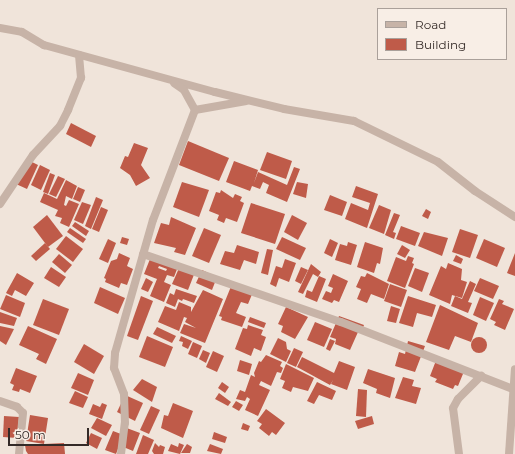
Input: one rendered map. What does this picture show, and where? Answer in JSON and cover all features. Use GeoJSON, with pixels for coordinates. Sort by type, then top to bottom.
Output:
{"type":"FeatureCollection","features":[{"type":"Feature","properties":{"kind":"street"},"geometry":{"type":"LineString","coordinates":[[0,28],[22,32],[44,45],[79,55],[132,67],[171,80],[284,109],[354,121],[438,162],[475,191],[514,214]]}},
{"type":"Feature","properties":{"kind":"street"},"geometry":{"type":"LineString","coordinates":[[0,204],[33,155],[49,139],[65,115],[81,78],[79,55]]}},
{"type":"Feature","properties":{"kind":"street"},"geometry":{"type":"LineString","coordinates":[[171,80],[184,90],[196,110]]}},
{"type":"Feature","properties":{"kind":"street"},"geometry":{"type":"LineString","coordinates":[[196,110],[252,100]]}},
{"type":"Feature","properties":{"kind":"street"},"geometry":{"type":"LineString","coordinates":[[121,454],[125,423],[124,394],[113,361],[144,254],[169,176],[196,110]]}},
{"type":"Feature","properties":{"kind":"street"},"geometry":{"type":"LineString","coordinates":[[144,254],[334,320],[513,389]]}},
{"type":"Feature","properties":{"kind":"street"},"geometry":{"type":"LineString","coordinates":[[509,454],[515,369]]}},
{"type":"Feature","properties":{"kind":"street"},"geometry":{"type":"LineString","coordinates":[[459,454],[453,408],[458,398],[481,376]]}},
{"type":"Feature","properties":{"kind":"street"},"geometry":{"type":"LineString","coordinates":[[0,401],[17,407],[23,413],[19,454]]}},
{"type":"Feature","properties":{"kind":"building"},"geometry":{"type":"Polygon","coordinates":[[[71,123],[96,136],[91,147],[66,134],[71,123]]]}},
{"type":"Feature","properties":{"kind":"building"},"geometry":{"type":"Polygon","coordinates":[[[188,141],[229,158],[219,181],[179,165],[188,141]]]}},
{"type":"Feature","properties":{"kind":"building"},"geometry":{"type":"Polygon","coordinates":[[[134,143],[148,148],[141,165],[150,178],[136,186],[130,175],[120,168],[125,156],[128,157],[134,143]]]}},
{"type":"Feature","properties":{"kind":"building"},"geometry":{"type":"Polygon","coordinates":[[[267,152],[292,161],[286,179],[260,170],[267,152]]]}},
{"type":"Feature","properties":{"kind":"building"},"geometry":{"type":"Polygon","coordinates":[[[28,160],[38,165],[27,189],[16,184],[28,160]]]}},
{"type":"Feature","properties":{"kind":"building"},"geometry":{"type":"Polygon","coordinates":[[[234,161],[258,170],[254,183],[258,172],[287,185],[294,167],[300,169],[287,202],[266,193],[269,185],[263,182],[260,189],[252,186],[250,191],[226,182],[234,161]]]}},
{"type":"Feature","properties":{"kind":"building"},"geometry":{"type":"Polygon","coordinates":[[[40,165],[50,170],[41,190],[31,185],[40,165]]]}},
{"type":"Feature","properties":{"kind":"building"},"geometry":{"type":"Polygon","coordinates":[[[50,173],[55,175],[48,194],[43,192],[50,173]]]}},
{"type":"Feature","properties":{"kind":"building"},"geometry":{"type":"Polygon","coordinates":[[[58,176],[65,179],[56,197],[49,194],[58,176]]]}},
{"type":"Feature","properties":{"kind":"building"},"geometry":{"type":"Polygon","coordinates":[[[66,180],[77,186],[72,199],[66,196],[64,205],[66,206],[69,200],[79,204],[69,227],[60,223],[62,218],[55,216],[58,210],[40,202],[44,193],[57,199],[66,180]]]}},
{"type":"Feature","properties":{"kind":"building"},"geometry":{"type":"Polygon","coordinates":[[[182,182],[209,190],[199,217],[173,207],[182,182]]]}},
{"type":"Feature","properties":{"kind":"building"},"geometry":{"type":"Polygon","coordinates":[[[297,182],[308,184],[306,198],[293,194],[297,182]]]}},
{"type":"Feature","properties":{"kind":"building"},"geometry":{"type":"Polygon","coordinates":[[[356,186],[378,194],[367,228],[345,219],[351,203],[368,210],[370,203],[352,197],[356,186]]]}},
{"type":"Feature","properties":{"kind":"building"},"geometry":{"type":"Polygon","coordinates":[[[78,187],[85,190],[80,202],[73,199],[78,187]]]}},
{"type":"Feature","properties":{"kind":"building"},"geometry":{"type":"Polygon","coordinates":[[[221,190],[233,198],[235,194],[242,197],[240,201],[244,203],[237,222],[226,218],[224,223],[217,220],[219,215],[209,211],[216,192],[220,193],[221,190]]]}},
{"type":"Feature","properties":{"kind":"building"},"geometry":{"type":"Polygon","coordinates":[[[330,195],[347,202],[342,216],[324,210],[330,195]]]}},
{"type":"Feature","properties":{"kind":"building"},"geometry":{"type":"Polygon","coordinates":[[[96,197],[103,200],[91,229],[85,226],[96,197]]]}},
{"type":"Feature","properties":{"kind":"building"},"geometry":{"type":"Polygon","coordinates":[[[82,202],[91,205],[83,224],[74,220],[82,202]]]}},
{"type":"Feature","properties":{"kind":"building"},"geometry":{"type":"Polygon","coordinates":[[[251,203],[285,214],[275,244],[241,233],[251,203]]]}},
{"type":"Feature","properties":{"kind":"building"},"geometry":{"type":"Polygon","coordinates":[[[379,205],[391,210],[384,234],[369,228],[379,205]]]}},
{"type":"Feature","properties":{"kind":"building"},"geometry":{"type":"Polygon","coordinates":[[[101,207],[108,210],[99,232],[92,229],[101,207]]]}},
{"type":"Feature","properties":{"kind":"building"},"geometry":{"type":"Polygon","coordinates":[[[426,209],[431,212],[428,219],[422,216],[426,209]]]}},
{"type":"Feature","properties":{"kind":"building"},"geometry":{"type":"Polygon","coordinates":[[[394,213],[400,215],[393,232],[396,233],[394,239],[385,235],[394,213]]]}},
{"type":"Feature","properties":{"kind":"building"},"geometry":{"type":"Polygon","coordinates":[[[47,215],[63,236],[48,247],[33,227],[47,215]]]}},
{"type":"Feature","properties":{"kind":"building"},"geometry":{"type":"Polygon","coordinates":[[[292,215],[307,223],[298,240],[284,232],[292,215]]]}},
{"type":"Feature","properties":{"kind":"building"},"geometry":{"type":"Polygon","coordinates":[[[171,217],[196,228],[185,255],[174,252],[176,248],[154,243],[161,223],[169,225],[171,217]]]}},
{"type":"Feature","properties":{"kind":"building"},"geometry":{"type":"Polygon","coordinates":[[[75,222],[89,231],[86,236],[72,226],[75,222]]]}},
{"type":"Feature","properties":{"kind":"building"},"geometry":{"type":"Polygon","coordinates":[[[401,226],[420,233],[415,246],[396,239],[401,226]]]}},
{"type":"Feature","properties":{"kind":"building"},"geometry":{"type":"Polygon","coordinates":[[[70,228],[86,239],[83,243],[67,232],[70,228]]]}},
{"type":"Feature","properties":{"kind":"building"},"geometry":{"type":"Polygon","coordinates":[[[204,228],[221,235],[209,263],[192,256],[204,228]]]}},
{"type":"Feature","properties":{"kind":"building"},"geometry":{"type":"Polygon","coordinates":[[[460,229],[478,235],[470,258],[452,252],[460,229]]]}},
{"type":"Feature","properties":{"kind":"building"},"geometry":{"type":"Polygon","coordinates":[[[424,232],[448,238],[442,256],[418,246],[424,232]]]}},
{"type":"Feature","properties":{"kind":"building"},"geometry":{"type":"Polygon","coordinates":[[[66,236],[83,249],[73,262],[56,249],[66,236]]]}},
{"type":"Feature","properties":{"kind":"building"},"geometry":{"type":"Polygon","coordinates":[[[122,237],[129,239],[127,245],[120,243],[122,237]]]}},
{"type":"Feature","properties":{"kind":"building"},"geometry":{"type":"Polygon","coordinates":[[[282,237],[306,248],[300,260],[276,249],[282,237]]]}},
{"type":"Feature","properties":{"kind":"building"},"geometry":{"type":"Polygon","coordinates":[[[108,239],[116,243],[108,263],[99,259],[108,239]]]}},
{"type":"Feature","properties":{"kind":"building"},"geometry":{"type":"Polygon","coordinates":[[[330,239],[338,243],[332,257],[324,253],[330,239]]]}},
{"type":"Feature","properties":{"kind":"building"},"geometry":{"type":"Polygon","coordinates":[[[484,239],[505,248],[497,267],[476,258],[484,239]]]}},
{"type":"Feature","properties":{"kind":"building"},"geometry":{"type":"Polygon","coordinates":[[[348,242],[357,245],[351,265],[335,260],[340,244],[347,246],[348,242]]]}},
{"type":"Feature","properties":{"kind":"building"},"geometry":{"type":"Polygon","coordinates":[[[365,242],[383,248],[380,264],[377,263],[374,273],[357,267],[365,242]]]}},
{"type":"Feature","properties":{"kind":"building"},"geometry":{"type":"Polygon","coordinates":[[[45,243],[50,249],[36,261],[31,256],[45,243]]]}},
{"type":"Feature","properties":{"kind":"building"},"geometry":{"type":"Polygon","coordinates":[[[237,245],[259,252],[256,264],[244,260],[240,270],[220,264],[225,251],[234,253],[237,245]]]}},
{"type":"Feature","properties":{"kind":"building"},"geometry":{"type":"Polygon","coordinates":[[[402,245],[410,250],[405,258],[397,254],[402,245]]]}},
{"type":"Feature","properties":{"kind":"building"},"geometry":{"type":"Polygon","coordinates":[[[267,249],[273,250],[268,275],[261,273],[267,249]]]}},
{"type":"Feature","properties":{"kind":"building"},"geometry":{"type":"Polygon","coordinates":[[[119,253],[130,258],[127,266],[133,269],[127,285],[121,283],[119,288],[105,282],[106,279],[104,278],[111,261],[117,259],[119,253]]]}},
{"type":"Feature","properties":{"kind":"building"},"geometry":{"type":"Polygon","coordinates":[[[515,253],[515,276],[507,273],[515,253]]]}},
{"type":"Feature","properties":{"kind":"building"},"geometry":{"type":"Polygon","coordinates":[[[59,254],[72,265],[65,273],[52,262],[59,254]]]}},
{"type":"Feature","properties":{"kind":"building"},"geometry":{"type":"Polygon","coordinates":[[[456,255],[463,259],[461,264],[453,261],[456,255]]]}},
{"type":"Feature","properties":{"kind":"building"},"geometry":{"type":"Polygon","coordinates":[[[408,256],[414,258],[412,263],[414,264],[405,288],[387,281],[396,257],[406,261],[408,256]]]}},
{"type":"Feature","properties":{"kind":"building"},"geometry":{"type":"Polygon","coordinates":[[[150,259],[179,264],[174,277],[167,275],[164,282],[171,285],[164,302],[150,296],[157,279],[144,274],[150,259]],[[159,266],[158,268],[166,271],[167,269],[159,266]]]}},
{"type":"Feature","properties":{"kind":"building"},"geometry":{"type":"Polygon","coordinates":[[[285,259],[296,263],[289,282],[279,278],[276,287],[270,284],[276,266],[282,268],[285,259]]]}},
{"type":"Feature","properties":{"kind":"building"},"geometry":{"type":"Polygon","coordinates":[[[448,263],[462,269],[461,280],[467,282],[462,298],[452,295],[450,304],[429,295],[441,266],[446,269],[448,263]]]}},
{"type":"Feature","properties":{"kind":"building"},"geometry":{"type":"Polygon","coordinates":[[[311,264],[321,272],[318,277],[313,274],[303,294],[298,292],[311,264]]]}},
{"type":"Feature","properties":{"kind":"building"},"geometry":{"type":"Polygon","coordinates":[[[180,266],[195,272],[188,290],[172,284],[180,266]]]}},
{"type":"Feature","properties":{"kind":"building"},"geometry":{"type":"Polygon","coordinates":[[[51,267],[66,277],[59,287],[44,278],[51,267]]]}},
{"type":"Feature","properties":{"kind":"building"},"geometry":{"type":"Polygon","coordinates":[[[301,267],[308,270],[301,284],[295,281],[301,267]]]}},
{"type":"Feature","properties":{"kind":"building"},"geometry":{"type":"Polygon","coordinates":[[[415,268],[429,273],[422,292],[408,286],[415,268]]]}},
{"type":"Feature","properties":{"kind":"building"},"geometry":{"type":"Polygon","coordinates":[[[202,270],[217,277],[212,290],[196,283],[202,270]]]}},
{"type":"Feature","properties":{"kind":"building"},"geometry":{"type":"Polygon","coordinates":[[[17,273],[34,283],[26,296],[15,290],[12,296],[6,293],[17,273]]]}},
{"type":"Feature","properties":{"kind":"building"},"geometry":{"type":"Polygon","coordinates":[[[367,273],[389,284],[384,299],[371,294],[367,303],[357,299],[361,289],[356,287],[361,276],[365,277],[367,273]]]}},
{"type":"Feature","properties":{"kind":"building"},"geometry":{"type":"Polygon","coordinates":[[[333,274],[348,281],[339,302],[334,300],[332,303],[322,299],[326,291],[331,293],[333,288],[328,286],[333,274]]]}},
{"type":"Feature","properties":{"kind":"building"},"geometry":{"type":"Polygon","coordinates":[[[319,276],[326,279],[317,302],[305,297],[307,290],[312,292],[319,276]]]}},
{"type":"Feature","properties":{"kind":"building"},"geometry":{"type":"Polygon","coordinates":[[[146,278],[153,282],[148,292],[141,289],[146,278]]]}},
{"type":"Feature","properties":{"kind":"building"},"geometry":{"type":"Polygon","coordinates":[[[480,278],[499,286],[493,299],[474,291],[480,278]]]}},
{"type":"Feature","properties":{"kind":"building"},"geometry":{"type":"Polygon","coordinates":[[[470,281],[476,284],[468,302],[472,303],[468,313],[451,306],[455,296],[462,299],[470,281]]]}},
{"type":"Feature","properties":{"kind":"building"},"geometry":{"type":"Polygon","coordinates":[[[232,284],[253,292],[248,304],[241,302],[236,313],[246,317],[242,327],[221,320],[222,317],[219,316],[232,284]]]}},
{"type":"Feature","properties":{"kind":"building"},"geometry":{"type":"Polygon","coordinates":[[[390,284],[407,290],[401,307],[384,301],[390,284]]]}},
{"type":"Feature","properties":{"kind":"building"},"geometry":{"type":"Polygon","coordinates":[[[100,287],[125,298],[118,314],[94,303],[100,287]]]}},
{"type":"Feature","properties":{"kind":"building"},"geometry":{"type":"Polygon","coordinates":[[[176,289],[197,296],[194,303],[183,299],[182,301],[178,299],[175,307],[166,303],[170,293],[174,295],[176,289]]]}},
{"type":"Feature","properties":{"kind":"building"},"geometry":{"type":"Polygon","coordinates":[[[203,290],[223,299],[205,343],[180,333],[184,324],[196,328],[185,322],[187,318],[184,317],[179,331],[158,322],[165,306],[176,310],[179,302],[191,307],[191,312],[203,290]]]}},
{"type":"Feature","properties":{"kind":"building"},"geometry":{"type":"Polygon","coordinates":[[[6,295],[25,303],[20,317],[0,309],[6,295]]]}},
{"type":"Feature","properties":{"kind":"building"},"geometry":{"type":"Polygon","coordinates":[[[141,296],[153,301],[138,340],[127,336],[141,296]]]}},
{"type":"Feature","properties":{"kind":"building"},"geometry":{"type":"Polygon","coordinates":[[[408,296],[436,305],[432,317],[417,313],[413,327],[399,323],[408,296]]]}},
{"type":"Feature","properties":{"kind":"building"},"geometry":{"type":"Polygon","coordinates":[[[480,297],[494,303],[486,321],[473,315],[480,297]]]}},
{"type":"Feature","properties":{"kind":"building"},"geometry":{"type":"Polygon","coordinates":[[[43,299],[69,309],[59,335],[33,325],[43,299]]]}},
{"type":"Feature","properties":{"kind":"building"},"geometry":{"type":"Polygon","coordinates":[[[499,299],[504,301],[502,304],[514,309],[505,330],[494,325],[496,322],[490,319],[499,299]]]}},
{"type":"Feature","properties":{"kind":"building"},"geometry":{"type":"Polygon","coordinates":[[[440,305],[478,323],[471,342],[455,336],[449,350],[426,342],[440,305]]]}},
{"type":"Feature","properties":{"kind":"building"},"geometry":{"type":"Polygon","coordinates":[[[391,306],[400,309],[396,323],[387,321],[391,306]]]}},
{"type":"Feature","properties":{"kind":"building"},"geometry":{"type":"Polygon","coordinates":[[[286,307],[308,317],[295,339],[281,332],[283,326],[278,324],[286,307]]]}},
{"type":"Feature","properties":{"kind":"building"},"geometry":{"type":"Polygon","coordinates":[[[0,312],[17,318],[14,326],[0,323],[0,312]]]}},
{"type":"Feature","properties":{"kind":"building"},"geometry":{"type":"Polygon","coordinates":[[[339,316],[364,325],[361,333],[358,332],[350,350],[335,344],[336,339],[330,337],[339,316]]]}},
{"type":"Feature","properties":{"kind":"building"},"geometry":{"type":"Polygon","coordinates":[[[250,317],[266,323],[264,328],[248,322],[250,317]]]}},
{"type":"Feature","properties":{"kind":"building"},"geometry":{"type":"Polygon","coordinates":[[[315,322],[332,329],[324,347],[307,340],[315,322]]]}},
{"type":"Feature","properties":{"kind":"building"},"geometry":{"type":"Polygon","coordinates":[[[248,325],[263,330],[261,335],[266,337],[261,351],[254,348],[251,356],[235,349],[243,328],[247,329],[248,325]]]}},
{"type":"Feature","properties":{"kind":"building"},"geometry":{"type":"Polygon","coordinates":[[[0,326],[14,329],[6,345],[0,341],[0,326]]]}},
{"type":"Feature","properties":{"kind":"building"},"geometry":{"type":"Polygon","coordinates":[[[28,326],[57,339],[46,364],[36,359],[39,354],[19,345],[28,326]]]}},
{"type":"Feature","properties":{"kind":"building"},"geometry":{"type":"Polygon","coordinates":[[[157,327],[176,336],[172,343],[153,334],[157,327]]]}},
{"type":"Feature","properties":{"kind":"building"},"geometry":{"type":"Polygon","coordinates":[[[147,336],[173,347],[165,367],[139,357],[147,336]]]}},
{"type":"Feature","properties":{"kind":"building"},"geometry":{"type":"Polygon","coordinates":[[[181,336],[192,341],[188,349],[182,346],[183,342],[179,341],[181,336]]]}},
{"type":"Feature","properties":{"kind":"building"},"geometry":{"type":"Polygon","coordinates":[[[479,337],[486,342],[487,345],[482,352],[479,353],[472,348],[471,345],[476,338],[479,337]]]}},
{"type":"Feature","properties":{"kind":"building"},"geometry":{"type":"Polygon","coordinates":[[[278,338],[286,342],[287,349],[291,351],[286,362],[270,354],[278,338]]]}},
{"type":"Feature","properties":{"kind":"building"},"geometry":{"type":"Polygon","coordinates":[[[330,339],[335,341],[330,351],[326,349],[330,339]]]}},
{"type":"Feature","properties":{"kind":"building"},"geometry":{"type":"Polygon","coordinates":[[[408,341],[425,346],[415,372],[395,366],[399,352],[405,354],[408,341]]]}},
{"type":"Feature","properties":{"kind":"building"},"geometry":{"type":"Polygon","coordinates":[[[193,342],[202,346],[197,358],[188,354],[193,342]]]}},
{"type":"Feature","properties":{"kind":"building"},"geometry":{"type":"Polygon","coordinates":[[[84,344],[104,356],[94,374],[74,362],[84,344]]]}},
{"type":"Feature","properties":{"kind":"building"},"geometry":{"type":"Polygon","coordinates":[[[294,348],[303,352],[296,367],[287,363],[294,348]]]}},
{"type":"Feature","properties":{"kind":"building"},"geometry":{"type":"Polygon","coordinates":[[[203,350],[210,353],[206,363],[199,359],[203,350]]]}},
{"type":"Feature","properties":{"kind":"building"},"geometry":{"type":"Polygon","coordinates":[[[213,351],[224,356],[217,372],[206,367],[213,351]]]}},
{"type":"Feature","properties":{"kind":"building"},"geometry":{"type":"Polygon","coordinates":[[[266,355],[282,362],[280,366],[283,368],[281,373],[277,372],[271,386],[261,381],[259,385],[270,390],[258,416],[245,410],[250,399],[247,397],[245,401],[236,399],[240,390],[245,392],[251,375],[255,377],[254,373],[259,361],[261,362],[266,355]]]}},
{"type":"Feature","properties":{"kind":"building"},"geometry":{"type":"Polygon","coordinates":[[[302,357],[334,373],[339,361],[355,367],[347,390],[331,384],[333,380],[330,385],[297,367],[302,357]]]}},
{"type":"Feature","properties":{"kind":"building"},"geometry":{"type":"Polygon","coordinates":[[[437,358],[465,369],[458,386],[455,385],[453,389],[435,382],[437,379],[430,376],[437,358]]]}},
{"type":"Feature","properties":{"kind":"building"},"geometry":{"type":"Polygon","coordinates":[[[240,360],[252,364],[249,375],[237,371],[240,360]]]}},
{"type":"Feature","properties":{"kind":"building"},"geometry":{"type":"Polygon","coordinates":[[[286,364],[314,378],[308,391],[293,387],[291,392],[282,388],[285,381],[280,379],[286,364]]]}},
{"type":"Feature","properties":{"kind":"building"},"geometry":{"type":"Polygon","coordinates":[[[16,368],[37,376],[30,393],[20,389],[19,392],[12,390],[14,385],[10,383],[16,368]]]}},
{"type":"Feature","properties":{"kind":"building"},"geometry":{"type":"Polygon","coordinates":[[[368,369],[395,378],[390,398],[376,393],[377,389],[363,383],[368,369]]]}},
{"type":"Feature","properties":{"kind":"building"},"geometry":{"type":"Polygon","coordinates":[[[78,373],[94,380],[88,395],[71,388],[78,373]]]}},
{"type":"Feature","properties":{"kind":"building"},"geometry":{"type":"Polygon","coordinates":[[[403,377],[414,380],[412,386],[421,388],[416,404],[395,398],[403,377]]]}},
{"type":"Feature","properties":{"kind":"building"},"geometry":{"type":"Polygon","coordinates":[[[142,379],[157,387],[152,402],[133,390],[142,379]]]}},
{"type":"Feature","properties":{"kind":"building"},"geometry":{"type":"Polygon","coordinates":[[[222,382],[229,387],[225,393],[218,388],[222,382]]]}},
{"type":"Feature","properties":{"kind":"building"},"geometry":{"type":"Polygon","coordinates":[[[317,382],[336,391],[332,400],[319,395],[314,404],[307,401],[317,382]]]}},
{"type":"Feature","properties":{"kind":"building"},"geometry":{"type":"Polygon","coordinates":[[[358,389],[367,390],[366,417],[356,416],[358,389]]]}},
{"type":"Feature","properties":{"kind":"building"},"geometry":{"type":"Polygon","coordinates":[[[75,391],[88,397],[83,408],[69,403],[75,391]]]}},
{"type":"Feature","properties":{"kind":"building"},"geometry":{"type":"Polygon","coordinates":[[[219,393],[231,402],[228,406],[215,399],[219,393]]]}},
{"type":"Feature","properties":{"kind":"building"},"geometry":{"type":"Polygon","coordinates":[[[125,395],[143,403],[135,421],[117,412],[125,395]]]}},
{"type":"Feature","properties":{"kind":"building"},"geometry":{"type":"Polygon","coordinates":[[[236,401],[243,405],[239,411],[232,407],[236,401]]]}},
{"type":"Feature","properties":{"kind":"building"},"geometry":{"type":"Polygon","coordinates":[[[102,403],[107,405],[102,419],[89,414],[93,404],[100,407],[102,403]]]}},
{"type":"Feature","properties":{"kind":"building"},"geometry":{"type":"Polygon","coordinates":[[[173,403],[193,411],[183,438],[161,428],[164,415],[168,416],[173,403]]]}},
{"type":"Feature","properties":{"kind":"building"},"geometry":{"type":"Polygon","coordinates":[[[151,406],[160,410],[149,434],[140,430],[151,406]]]}},
{"type":"Feature","properties":{"kind":"building"},"geometry":{"type":"Polygon","coordinates":[[[266,409],[285,423],[276,435],[272,432],[269,436],[259,428],[262,424],[257,421],[266,409]]]}},
{"type":"Feature","properties":{"kind":"building"},"geometry":{"type":"Polygon","coordinates":[[[30,415],[48,418],[44,444],[26,441],[30,415]]]}},
{"type":"Feature","properties":{"kind":"building"},"geometry":{"type":"Polygon","coordinates":[[[4,416],[19,417],[17,438],[3,437],[4,416]]]}},
{"type":"Feature","properties":{"kind":"building"},"geometry":{"type":"Polygon","coordinates":[[[372,416],[374,424],[358,429],[355,421],[372,416]]]}},
{"type":"Feature","properties":{"kind":"building"},"geometry":{"type":"Polygon","coordinates":[[[97,418],[112,425],[106,436],[91,428],[97,418]]]}},
{"type":"Feature","properties":{"kind":"building"},"geometry":{"type":"Polygon","coordinates":[[[243,423],[250,426],[248,431],[241,429],[243,423]]]}},
{"type":"Feature","properties":{"kind":"building"},"geometry":{"type":"Polygon","coordinates":[[[124,427],[140,433],[133,451],[121,446],[123,436],[116,454],[105,450],[113,431],[121,434],[124,427]]]}},
{"type":"Feature","properties":{"kind":"building"},"geometry":{"type":"Polygon","coordinates":[[[214,432],[227,437],[225,443],[212,439],[214,432]]]}},
{"type":"Feature","properties":{"kind":"building"},"geometry":{"type":"Polygon","coordinates":[[[91,433],[102,438],[97,449],[86,443],[91,433]]]}},
{"type":"Feature","properties":{"kind":"building"},"geometry":{"type":"Polygon","coordinates":[[[143,435],[154,440],[148,454],[136,454],[143,435]]]}},
{"type":"Feature","properties":{"kind":"building"},"geometry":{"type":"Polygon","coordinates":[[[64,443],[65,454],[28,454],[25,445],[64,443]]]}},
{"type":"Feature","properties":{"kind":"building"},"geometry":{"type":"Polygon","coordinates":[[[155,443],[159,447],[160,445],[165,447],[163,454],[154,454],[152,451],[155,443]]]}},
{"type":"Feature","properties":{"kind":"building"},"geometry":{"type":"Polygon","coordinates":[[[179,443],[184,445],[180,454],[168,451],[171,444],[178,447],[179,443]]]}},
{"type":"Feature","properties":{"kind":"building"},"geometry":{"type":"Polygon","coordinates":[[[187,444],[192,447],[190,453],[181,453],[187,444]]]}},
{"type":"Feature","properties":{"kind":"building"},"geometry":{"type":"Polygon","coordinates":[[[210,444],[223,449],[221,454],[207,451],[210,444]]]}}]}
